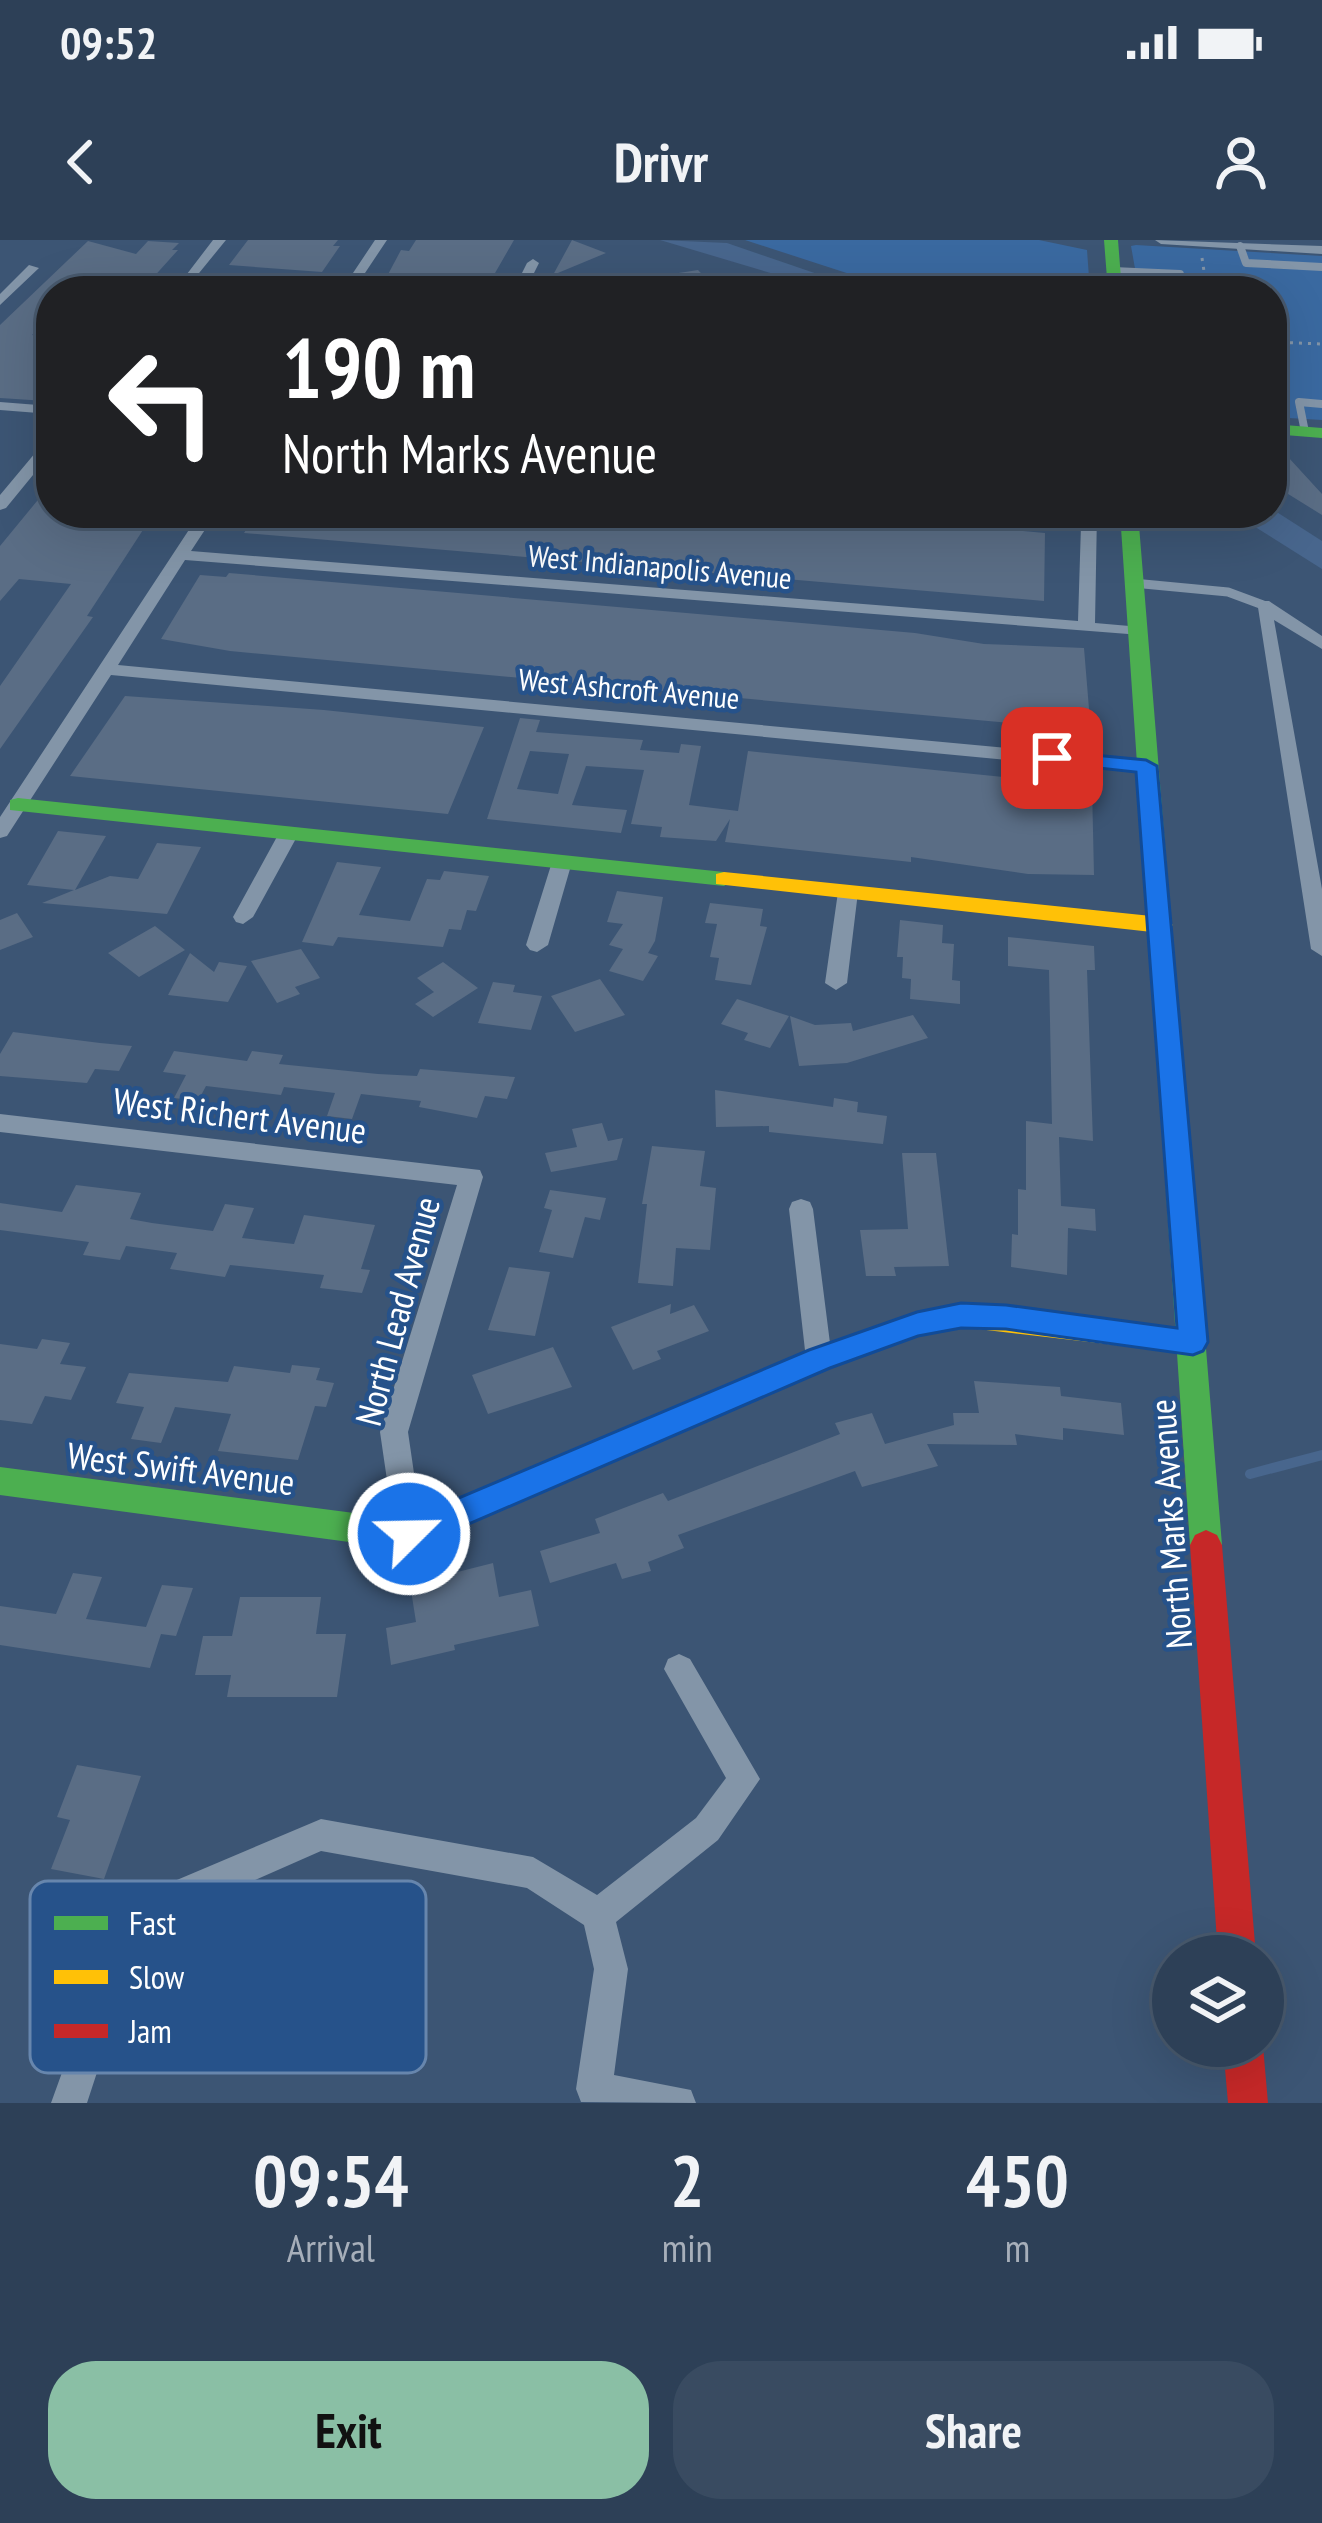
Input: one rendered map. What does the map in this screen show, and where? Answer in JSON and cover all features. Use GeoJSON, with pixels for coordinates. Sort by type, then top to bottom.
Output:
{"type":"FeatureCollection","features":[{"type":"Feature","properties":{"kind":"street"},"geometry":{"type":"LineString","coordinates":[[190,276],[220,240]]}},
{"type":"Feature","properties":{"kind":"street"},"geometry":{"type":"LineString","coordinates":[[357,276],[381,240]]}},
{"type":"Feature","properties":{"kind":"street"},"geometry":{"type":"LineString","coordinates":[[1111,240],[1114,276]]}},
{"type":"Feature","properties":{"kind":"street"},"geometry":{"type":"LineString","coordinates":[[1163,241],[1322,250]]}},
{"type":"Feature","properties":{"kind":"street"},"geometry":{"type":"LineString","coordinates":[[526,276],[533,263]]}},
{"type":"Feature","properties":{"kind":"street"},"geometry":{"type":"LineString","coordinates":[[0,301],[33,268]]}},
{"type":"Feature","properties":{"kind":"street"},"geometry":{"type":"LineString","coordinates":[[0,406],[36,409]]}},
{"type":"Feature","properties":{"kind":"street"},"geometry":{"type":"LineString","coordinates":[[0,504],[36,461]]}},
{"type":"Feature","properties":{"kind":"street"},"geometry":{"type":"LineString","coordinates":[[0,832],[198,528]]}},
{"type":"Feature","properties":{"kind":"street"},"geometry":{"type":"LineString","coordinates":[[1086,627],[1088,528]]}},
{"type":"Feature","properties":{"kind":"street","name":"North Marks Avenue"},"geometry":{"type":"LineString","coordinates":[[1130,528],[1235,1935]]}},
{"type":"Feature","properties":{"kind":"street","name":"West Indianapolis Avenue"},"geometry":{"type":"LineString","coordinates":[[181,555],[1135,632]]}},
{"type":"Feature","properties":{"kind":"street"},"geometry":{"type":"LineString","coordinates":[[1263,605],[1322,644]]}},
{"type":"Feature","properties":{"kind":"street"},"geometry":{"type":"LineString","coordinates":[[1263,605],[1322,949]]}},
{"type":"Feature","properties":{"kind":"street","name":"West Ashcroft Avenue"},"geometry":{"type":"LineString","coordinates":[[106,669],[1146,766]]}},
{"type":"Feature","properties":{"kind":"street"},"geometry":{"type":"LineString","coordinates":[[18,805],[1161,925]]}},
{"type":"Feature","properties":{"kind":"street"},"geometry":{"type":"LineString","coordinates":[[243,917],[290,833]]}},
{"type":"Feature","properties":{"kind":"street"},"geometry":{"type":"LineString","coordinates":[[537,945],[562,862]]}},
{"type":"Feature","properties":{"kind":"street"},"geometry":{"type":"LineString","coordinates":[[836,983],[848,892]]}},
{"type":"Feature","properties":{"kind":"street","name":"West Richert Avenue"},"geometry":{"type":"LineString","coordinates":[[0,1123],[471,1178]]}},
{"type":"Feature","properties":{"kind":"street","name":"North Lead Avenue"},"geometry":{"type":"LineString","coordinates":[[409,1534],[394,1432],[471,1178]]}},
{"type":"Feature","properties":{"kind":"street"},"geometry":{"type":"LineString","coordinates":[[801,1209],[820,1359]]}},
{"type":"Feature","properties":{"kind":"street"},"geometry":{"type":"LineString","coordinates":[[409,1534],[820,1359],[917,1324],[961,1316],[1193,1342]]}},
{"type":"Feature","properties":{"kind":"street","name":"West Swift Avenue"},"geometry":{"type":"LineString","coordinates":[[0,1481],[409,1534]]}},
{"type":"Feature","properties":{"kind":"street"},"geometry":{"type":"LineString","coordinates":[[598,1915],[707,1829],[744,1779],[679,1669]]}},
{"type":"Feature","properties":{"kind":"street"},"geometry":{"type":"LineString","coordinates":[[214,1881],[321,1834],[533,1873],[598,1915],[611,1970],[594,2089],[677,2103]]}},
{"type":"Feature","properties":{"kind":"street"},"geometry":{"type":"LineString","coordinates":[[1245,2067],[1247,2103]]}},
{"type":"Feature","properties":{"kind":"street"},"geometry":{"type":"LineString","coordinates":[[69,2103],[79,2073]]}},
{"type":"Feature","properties":{"kind":"lane"},"geometry":{"type":"LineString","coordinates":[[1240,246],[1246,262],[1322,267]]}},
{"type":"Feature","properties":{"kind":"lane"},"geometry":{"type":"LineString","coordinates":[[1314,432],[1299,402],[1322,404]]}},
{"type":"Feature","properties":{"kind":"lane"},"geometry":{"type":"LineString","coordinates":[[1133,583],[1228,592],[1263,605]]}},
{"type":"Feature","properties":{"kind":"path"},"geometry":{"type":"LineString","coordinates":[[1187,252],[1203,258],[1205,276]]}},
{"type":"Feature","properties":{"kind":"path"},"geometry":{"type":"LineString","coordinates":[[1287,343],[1322,344]]}},
{"type":"Feature","properties":{"kind":"shaded area"},"geometry":{"type":"Polygon","coordinates":[[[660,240],[727,243],[823,276],[781,276],[660,240]]]}},
{"type":"Feature","properties":{"kind":"shaded area"},"geometry":{"type":"Polygon","coordinates":[[[745,240],[1039,240],[1087,250],[1089,276],[856,276],[745,240]]]}},
{"type":"Feature","properties":{"kind":"shaded area"},"geometry":{"type":"Polygon","coordinates":[[[1131,246],[1322,256],[1322,420],[1287,418],[1287,276],[1136,276],[1131,246]]]}},
{"type":"Feature","properties":{"kind":"shaded area"},"geometry":{"type":"Polygon","coordinates":[[[1287,519],[1322,541],[1322,569],[1257,528],[1287,528],[1287,519]]]}},
{"type":"Feature","properties":{"kind":"building"},"geometry":{"type":"Polygon","coordinates":[[[248,240],[338,240],[333,246],[340,246],[322,272],[229,265],[248,240]]]}},
{"type":"Feature","properties":{"kind":"building"},"geometry":{"type":"Polygon","coordinates":[[[416,240],[514,240],[493,276],[387,276],[401,250],[409,251],[416,240]]]}},
{"type":"Feature","properties":{"kind":"building"},"geometry":{"type":"Polygon","coordinates":[[[572,240],[606,253],[553,275],[572,240]]]}},
{"type":"Feature","properties":{"kind":"building"},"geometry":{"type":"Polygon","coordinates":[[[88,241],[136,254],[148,241],[179,243],[155,276],[51,276],[88,241]]]}},
{"type":"Feature","properties":{"kind":"building"},"geometry":{"type":"Polygon","coordinates":[[[698,270],[704,276],[659,276],[698,270]]]}},
{"type":"Feature","properties":{"kind":"building"},"geometry":{"type":"Polygon","coordinates":[[[36,291],[36,331],[32,335],[36,335],[36,400],[0,398],[0,325],[36,291]]]}},
{"type":"Feature","properties":{"kind":"building"},"geometry":{"type":"Polygon","coordinates":[[[1287,458],[1322,494],[1322,515],[1287,493],[1287,458]]]}},
{"type":"Feature","properties":{"kind":"building"},"geometry":{"type":"Polygon","coordinates":[[[36,502],[36,528],[144,528],[87,616],[93,617],[0,749],[0,686],[71,584],[19,579],[0,601],[0,546],[36,502]]]}},
{"type":"Feature","properties":{"kind":"building"},"geometry":{"type":"Polygon","coordinates":[[[247,528],[983,528],[1045,533],[1044,601],[244,533],[247,528]]]}},
{"type":"Feature","properties":{"kind":"building"},"geometry":{"type":"Polygon","coordinates":[[[229,573],[915,633],[984,644],[1084,648],[1090,721],[1063,718],[1063,728],[230,651],[161,639],[200,575],[226,577],[229,573]]]}},
{"type":"Feature","properties":{"kind":"building"},"geometry":{"type":"Polygon","coordinates":[[[125,696],[484,727],[448,814],[70,776],[125,696]]]}},
{"type":"Feature","properties":{"kind":"building"},"geometry":{"type":"Polygon","coordinates":[[[520,718],[540,720],[536,732],[643,740],[640,750],[679,753],[681,744],[701,746],[689,805],[738,811],[748,751],[1092,786],[1094,875],[1028,874],[911,857],[911,862],[725,842],[730,819],[716,841],[660,837],[662,827],[631,824],[644,770],[586,766],[572,805],[627,810],[621,833],[487,819],[520,718]],[[530,751],[517,789],[558,794],[569,754],[530,751]]]}},
{"type":"Feature","properties":{"kind":"building"},"geometry":{"type":"Polygon","coordinates":[[[58,831],[106,836],[75,890],[110,876],[138,879],[157,843],[201,847],[167,914],[42,903],[74,890],[27,885],[58,831]]]}},
{"type":"Feature","properties":{"kind":"building"},"geometry":{"type":"Polygon","coordinates":[[[337,862],[381,867],[359,915],[410,921],[427,879],[440,880],[444,871],[489,876],[476,911],[467,910],[461,930],[449,929],[443,947],[338,937],[333,946],[302,942],[337,862]]]}},
{"type":"Feature","properties":{"kind":"building"},"geometry":{"type":"Polygon","coordinates":[[[617,891],[663,897],[655,941],[648,953],[658,956],[643,981],[609,971],[623,949],[609,945],[623,924],[607,922],[617,891]]]}},
{"type":"Feature","properties":{"kind":"building"},"geometry":{"type":"Polygon","coordinates":[[[710,903],[763,909],[760,926],[767,927],[751,985],[715,980],[719,958],[710,957],[717,924],[705,923],[710,903]]]}},
{"type":"Feature","properties":{"kind":"building"},"geometry":{"type":"Polygon","coordinates":[[[17,913],[33,937],[0,950],[0,920],[17,913]]]}},
{"type":"Feature","properties":{"kind":"building"},"geometry":{"type":"Polygon","coordinates":[[[900,920],[943,925],[942,943],[954,944],[952,980],[960,981],[960,1004],[910,999],[911,979],[902,978],[903,957],[897,957],[900,920]]]}},
{"type":"Feature","properties":{"kind":"building"},"geometry":{"type":"Polygon","coordinates":[[[155,926],[185,950],[139,977],[108,953],[155,926]]]}},
{"type":"Feature","properties":{"kind":"building"},"geometry":{"type":"Polygon","coordinates":[[[1008,937],[1094,946],[1095,970],[1087,970],[1093,1141],[1059,1137],[1061,1206],[1095,1209],[1096,1231],[1068,1228],[1067,1275],[1011,1267],[1012,1234],[1018,1235],[1018,1189],[1026,1190],[1026,1121],[1052,1124],[1049,970],[1008,966],[1008,937]]]}},
{"type":"Feature","properties":{"kind":"building"},"geometry":{"type":"Polygon","coordinates":[[[301,949],[320,978],[295,987],[300,994],[277,1003],[251,961],[301,949]]]}},
{"type":"Feature","properties":{"kind":"building"},"geometry":{"type":"Polygon","coordinates":[[[190,953],[214,972],[219,962],[247,966],[228,1002],[168,995],[190,953]]]}},
{"type":"Feature","properties":{"kind":"building"},"geometry":{"type":"Polygon","coordinates":[[[443,962],[478,988],[433,1017],[415,1004],[434,992],[417,978],[443,962]]]}},
{"type":"Feature","properties":{"kind":"building"},"geometry":{"type":"Polygon","coordinates":[[[600,979],[625,1015],[575,1032],[551,996],[600,979]]]}},
{"type":"Feature","properties":{"kind":"building"},"geometry":{"type":"Polygon","coordinates":[[[493,982],[515,985],[513,992],[542,996],[531,1030],[478,1023],[493,982]]]}},
{"type":"Feature","properties":{"kind":"building"},"geometry":{"type":"Polygon","coordinates":[[[737,999],[789,1016],[770,1048],[744,1040],[748,1033],[721,1024],[737,999]]]}},
{"type":"Feature","properties":{"kind":"building"},"geometry":{"type":"Polygon","coordinates":[[[913,1015],[928,1038],[847,1063],[799,1066],[790,1016],[815,1025],[851,1023],[853,1031],[913,1015]]]}},
{"type":"Feature","properties":{"kind":"building"},"geometry":{"type":"Polygon","coordinates":[[[13,1032],[132,1046],[119,1071],[95,1069],[87,1083],[0,1076],[0,1054],[13,1032]]]}},
{"type":"Feature","properties":{"kind":"building"},"geometry":{"type":"Polygon","coordinates":[[[174,1051],[247,1061],[252,1051],[283,1055],[279,1064],[378,1074],[417,1076],[420,1069],[515,1077],[507,1099],[485,1096],[477,1118],[419,1107],[421,1101],[361,1094],[352,1119],[327,1116],[335,1093],[284,1087],[281,1095],[206,1086],[198,1101],[174,1098],[186,1075],[163,1072],[174,1051]]]}},
{"type":"Feature","properties":{"kind":"building"},"geometry":{"type":"Polygon","coordinates":[[[715,1090],[833,1107],[834,1098],[858,1102],[857,1112],[887,1116],[883,1144],[769,1132],[769,1126],[716,1127],[715,1090]]]}},
{"type":"Feature","properties":{"kind":"building"},"geometry":{"type":"Polygon","coordinates":[[[602,1123],[608,1141],[623,1138],[617,1160],[551,1172],[545,1153],[577,1147],[572,1129],[602,1123]]]}},
{"type":"Feature","properties":{"kind":"building"},"geometry":{"type":"Polygon","coordinates":[[[652,1146],[705,1151],[700,1186],[716,1188],[710,1250],[676,1248],[673,1286],[638,1283],[647,1204],[642,1204],[652,1146]]]}},
{"type":"Feature","properties":{"kind":"building"},"geometry":{"type":"Polygon","coordinates":[[[902,1153],[936,1153],[949,1266],[894,1267],[896,1276],[866,1276],[860,1230],[908,1229],[902,1153]]]}},
{"type":"Feature","properties":{"kind":"building"},"geometry":{"type":"Polygon","coordinates":[[[76,1185],[141,1193],[130,1219],[213,1231],[225,1204],[254,1208],[242,1238],[294,1244],[304,1215],[375,1225],[361,1269],[370,1270],[362,1293],[320,1288],[324,1275],[230,1265],[225,1277],[170,1269],[177,1253],[126,1246],[120,1260],[83,1255],[89,1242],[0,1230],[0,1203],[62,1212],[76,1185]]]}},
{"type":"Feature","properties":{"kind":"building"},"geometry":{"type":"Polygon","coordinates":[[[550,1190],[606,1198],[600,1220],[585,1217],[573,1258],[539,1252],[552,1210],[544,1208],[550,1190]]]}},
{"type":"Feature","properties":{"kind":"building"},"geometry":{"type":"Polygon","coordinates":[[[509,1267],[550,1272],[535,1336],[488,1330],[509,1267]]]}},
{"type":"Feature","properties":{"kind":"building"},"geometry":{"type":"Polygon","coordinates":[[[671,1304],[670,1314],[694,1305],[709,1331],[657,1351],[661,1359],[633,1370],[611,1327],[671,1304]]]}},
{"type":"Feature","properties":{"kind":"building"},"geometry":{"type":"Polygon","coordinates":[[[42,1339],[70,1343],[60,1364],[86,1367],[71,1400],[45,1396],[32,1424],[0,1420],[0,1344],[37,1349],[42,1339]]]}},
{"type":"Feature","properties":{"kind":"building"},"geometry":{"type":"Polygon","coordinates":[[[553,1347],[572,1387],[488,1414],[472,1375],[553,1347]]]}},
{"type":"Feature","properties":{"kind":"building"},"geometry":{"type":"Polygon","coordinates":[[[292,1365],[320,1368],[316,1380],[334,1383],[326,1407],[315,1406],[298,1460],[218,1451],[231,1414],[175,1407],[161,1443],[131,1439],[144,1407],[116,1403],[129,1373],[228,1382],[234,1366],[290,1373],[292,1365]]]}},
{"type":"Feature","properties":{"kind":"building"},"geometry":{"type":"Polygon","coordinates":[[[974,1381],[1060,1387],[1061,1396],[1121,1403],[1124,1435],[1063,1428],[1063,1440],[1015,1434],[1017,1445],[927,1444],[938,1466],[862,1487],[855,1471],[678,1535],[684,1548],[648,1562],[651,1571],[622,1579],[616,1563],[550,1583],[540,1551],[600,1533],[595,1519],[663,1493],[668,1501],[840,1434],[835,1423],[872,1413],[885,1444],[954,1425],[953,1413],[979,1413],[974,1381]]]}},
{"type":"Feature","properties":{"kind":"building"},"geometry":{"type":"Polygon","coordinates":[[[493,1563],[499,1597],[531,1590],[539,1626],[391,1665],[386,1628],[416,1622],[410,1584],[493,1563]]]}},
{"type":"Feature","properties":{"kind":"building"},"geometry":{"type":"Polygon","coordinates":[[[73,1573],[102,1577],[86,1619],[146,1627],[162,1585],[193,1588],[176,1636],[161,1634],[150,1668],[0,1645],[0,1606],[56,1614],[73,1573]]]}},
{"type":"Feature","properties":{"kind":"building"},"geometry":{"type":"Polygon","coordinates":[[[240,1597],[321,1597],[316,1634],[346,1634],[337,1697],[227,1697],[231,1675],[195,1675],[203,1636],[232,1636],[240,1597]]]}},
{"type":"Feature","properties":{"kind":"building"},"geometry":{"type":"Polygon","coordinates":[[[77,1765],[141,1776],[104,1879],[51,1869],[70,1820],[57,1817],[77,1765]]]}},
{"type":"Feature","properties":{"kind":"waterway"},"geometry":{"type":"LineString","coordinates":[[1250,1474],[1322,1455]]}},
{"type":"Feature","properties":{"kind":"traffic: fast"},"geometry":{"type":"LineString","coordinates":[[1111,240],[1114,276]]}},
{"type":"Feature","properties":{"kind":"traffic: fast"},"geometry":{"type":"LineString","coordinates":[[1287,430],[1322,433]]}},
{"type":"Feature","properties":{"kind":"traffic: fast"},"geometry":{"type":"LineString","coordinates":[[1130,528],[1206,1545]]}},
{"type":"Feature","properties":{"kind":"traffic: fast"},"geometry":{"type":"LineString","coordinates":[[18,805],[724,879]]}},
{"type":"Feature","properties":{"kind":"traffic: fast"},"geometry":{"type":"LineString","coordinates":[[0,1481],[409,1535],[828,1356]]}},
{"type":"Feature","properties":{"kind":"traffic: slow"},"geometry":{"type":"LineString","coordinates":[[724,879],[1161,925]]}},
{"type":"Feature","properties":{"kind":"traffic: slow"},"geometry":{"type":"LineString","coordinates":[[828,1356],[917,1324],[961,1315],[1193,1342]]}},
{"type":"Feature","properties":{"kind":"traffic: jam"},"geometry":{"type":"LineString","coordinates":[[1206,1545],[1235,1935]]}},
{"type":"Feature","properties":{"kind":"traffic: jam"},"geometry":{"type":"LineString","coordinates":[[1245,2067],[1248,2103]]}},
{"type":"Feature","properties":{"kind":"route"},"geometry":{"type":"LineString","coordinates":[[409,1534],[820,1359],[917,1324],[961,1316],[1006,1317],[1193,1342],[1146,766],[1052,758]]}}]}
